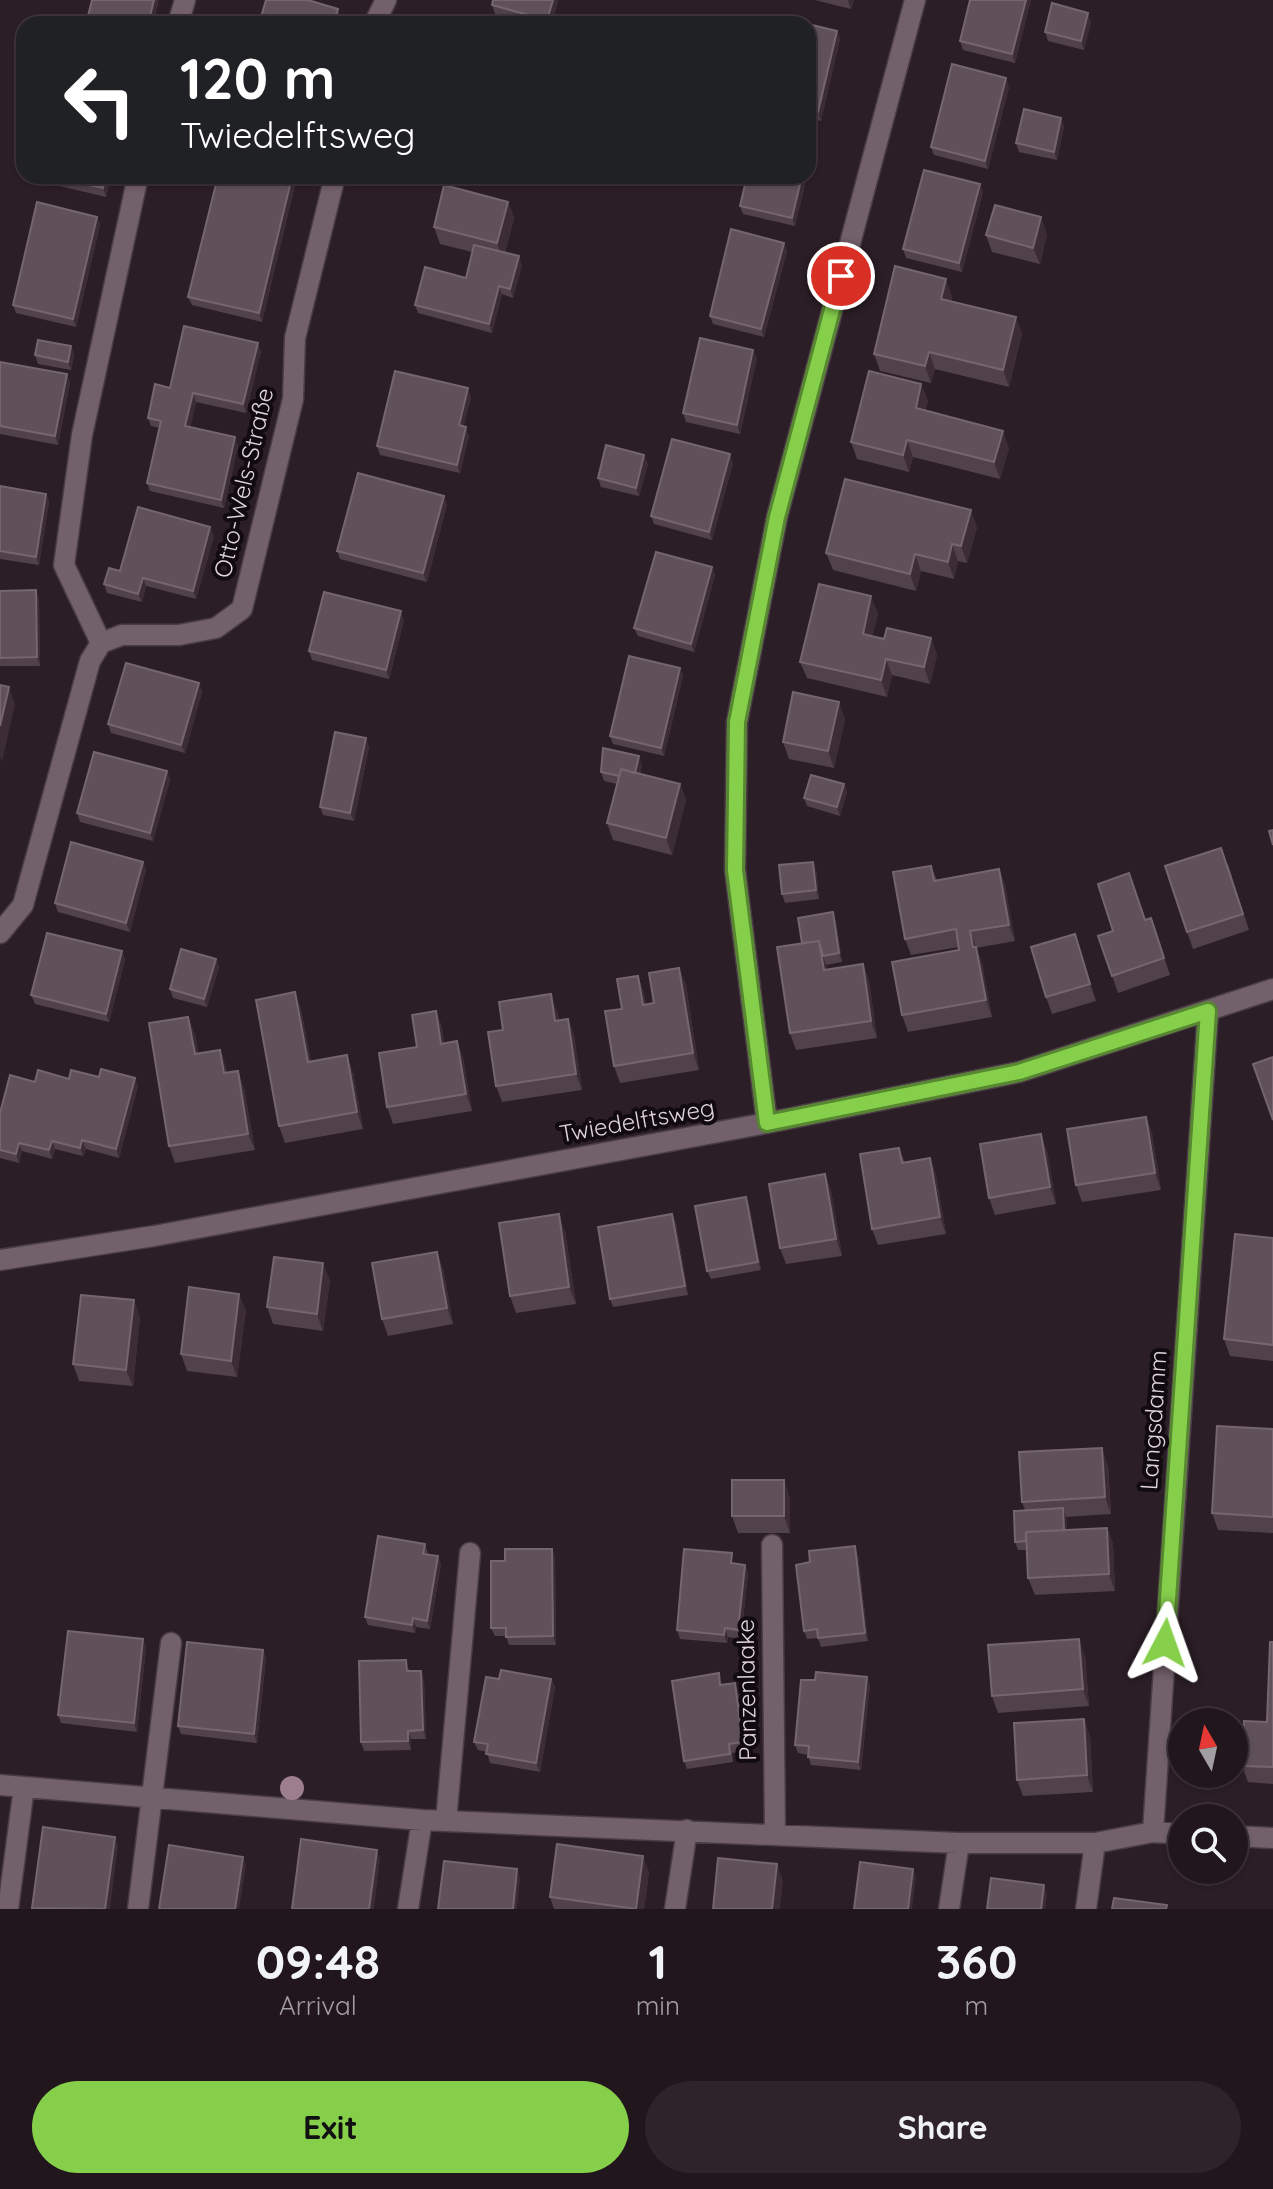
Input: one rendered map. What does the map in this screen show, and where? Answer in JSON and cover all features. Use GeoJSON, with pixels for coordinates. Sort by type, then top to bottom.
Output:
{"type":"FeatureCollection","features":[{"type":"Feature","properties":{"kind":"street"},"geometry":{"type":"LineString","coordinates":[[767,1123],[735,870],[737,722],[777,517],[915,0]]}},
{"type":"Feature","properties":{"kind":"street"},"geometry":{"type":"LineString","coordinates":[[0,933],[23,905],[90,661],[101,643],[64,565],[82,435],[136,184]]}},
{"type":"Feature","properties":{"kind":"street","name":"Otto-Wels-Straße"},"geometry":{"type":"LineString","coordinates":[[101,643],[122,635],[179,635],[216,628],[242,609],[293,399],[295,338],[333,184]]}},
{"type":"Feature","properties":{"kind":"street","name":"Twiedelftsweg"},"geometry":{"type":"LineString","coordinates":[[0,1260],[170,1233],[767,1123],[1019,1072],[1273,989]]}},
{"type":"Feature","properties":{"kind":"street","name":"Langsdamm"},"geometry":{"type":"LineString","coordinates":[[1153,1832],[1208,1011]]}},
{"type":"Feature","properties":{"kind":"street","name":"Panzenlaake"},"geometry":{"type":"LineString","coordinates":[[772,1545],[775,1834]]}},
{"type":"Feature","properties":{"kind":"street"},"geometry":{"type":"LineString","coordinates":[[446,1821],[470,1553]]}},
{"type":"Feature","properties":{"kind":"street"},"geometry":{"type":"LineString","coordinates":[[138,1909],[171,1643]]}},
{"type":"Feature","properties":{"kind":"street"},"geometry":{"type":"LineString","coordinates":[[0,1785],[422,1820],[959,1843],[1095,1843],[1153,1832],[1168,1833]]}},
{"type":"Feature","properties":{"kind":"street"},"geometry":{"type":"LineString","coordinates":[[8,1909],[24,1787]]}},
{"type":"Feature","properties":{"kind":"street"},"geometry":{"type":"LineString","coordinates":[[408,1909],[422,1820]]}},
{"type":"Feature","properties":{"kind":"street"},"geometry":{"type":"LineString","coordinates":[[675,1909],[687,1830]]}},
{"type":"Feature","properties":{"kind":"street"},"geometry":{"type":"LineString","coordinates":[[1248,1837],[1273,1838]]}},
{"type":"Feature","properties":{"kind":"street"},"geometry":{"type":"LineString","coordinates":[[949,1909],[959,1843]]}},
{"type":"Feature","properties":{"kind":"street"},"geometry":{"type":"LineString","coordinates":[[1086,1909],[1095,1843]]}},
{"type":"Feature","properties":{"kind":"building"},"geometry":{"type":"Polygon","coordinates":[[[92,0],[154,0],[150,16],[88,16],[92,0]]]}},
{"type":"Feature","properties":{"kind":"building"},"geometry":{"type":"Polygon","coordinates":[[[266,0],[308,0],[338,9],[336,16],[261,16],[266,0]]]}},
{"type":"Feature","properties":{"kind":"building"},"geometry":{"type":"Polygon","coordinates":[[[493,0],[553,0],[548,16],[532,16],[492,5],[493,0]]]}},
{"type":"Feature","properties":{"kind":"building"},"geometry":{"type":"Polygon","coordinates":[[[970,0],[1026,0],[1012,54],[960,41],[970,0]]]}},
{"type":"Feature","properties":{"kind":"building"},"geometry":{"type":"Polygon","coordinates":[[[1052,3],[1088,13],[1081,41],[1045,32],[1052,3]]]}},
{"type":"Feature","properties":{"kind":"building"},"geometry":{"type":"Polygon","coordinates":[[[816,26],[837,31],[816,112],[816,26]]]}},
{"type":"Feature","properties":{"kind":"building"},"geometry":{"type":"Polygon","coordinates":[[[952,64],[1006,78],[985,161],[931,147],[952,64]]]}},
{"type":"Feature","properties":{"kind":"building"},"geometry":{"type":"Polygon","coordinates":[[[1024,109],[1061,118],[1054,152],[1016,143],[1024,109]]]}},
{"type":"Feature","properties":{"kind":"building"},"geometry":{"type":"Polygon","coordinates":[[[924,170],[980,184],[959,263],[903,249],[924,170]]]}},
{"type":"Feature","properties":{"kind":"building"},"geometry":{"type":"Polygon","coordinates":[[[216,184],[290,184],[259,313],[188,297],[216,184]]]}},
{"type":"Feature","properties":{"kind":"building"},"geometry":{"type":"Polygon","coordinates":[[[745,184],[800,184],[792,218],[740,206],[745,184]]]}},
{"type":"Feature","properties":{"kind":"building"},"geometry":{"type":"Polygon","coordinates":[[[444,185],[508,202],[497,243],[434,227],[444,185]]]}},
{"type":"Feature","properties":{"kind":"building"},"geometry":{"type":"Polygon","coordinates":[[[37,202],[97,217],[73,319],[13,305],[37,202]]]}},
{"type":"Feature","properties":{"kind":"building"},"geometry":{"type":"Polygon","coordinates":[[[995,205],[1041,217],[1033,248],[986,235],[995,205]]]}},
{"type":"Feature","properties":{"kind":"building"},"geometry":{"type":"Polygon","coordinates":[[[731,229],[784,243],[761,329],[710,316],[731,229]]]}},
{"type":"Feature","properties":{"kind":"building"},"geometry":{"type":"Polygon","coordinates":[[[474,245],[519,256],[510,289],[499,286],[489,324],[415,305],[425,267],[466,278],[474,245]]]}},
{"type":"Feature","properties":{"kind":"building"},"geometry":{"type":"Polygon","coordinates":[[[895,266],[946,279],[941,299],[1016,317],[1003,370],[929,352],[925,366],[874,354],[895,266]]]}},
{"type":"Feature","properties":{"kind":"building"},"geometry":{"type":"Polygon","coordinates":[[[184,326],[258,343],[243,404],[193,393],[185,426],[235,437],[221,500],[147,483],[161,421],[148,418],[155,384],[170,388],[184,326]]]}},
{"type":"Feature","properties":{"kind":"building"},"geometry":{"type":"Polygon","coordinates":[[[700,338],[753,350],[737,425],[683,413],[700,338]]]}},
{"type":"Feature","properties":{"kind":"building"},"geometry":{"type":"Polygon","coordinates":[[[38,340],[71,346],[68,362],[35,355],[38,340]]]}},
{"type":"Feature","properties":{"kind":"building"},"geometry":{"type":"Polygon","coordinates":[[[0,362],[67,374],[55,436],[0,426],[0,362]]]}},
{"type":"Feature","properties":{"kind":"building"},"geometry":{"type":"Polygon","coordinates":[[[395,371],[468,388],[459,425],[466,427],[457,465],[377,446],[395,371]]]}},
{"type":"Feature","properties":{"kind":"building"},"geometry":{"type":"Polygon","coordinates":[[[869,371],[921,384],[916,408],[1003,431],[994,462],[907,440],[903,455],[851,442],[869,371]]]}},
{"type":"Feature","properties":{"kind":"building"},"geometry":{"type":"Polygon","coordinates":[[[672,439],[730,454],[709,532],[651,516],[672,439]]]}},
{"type":"Feature","properties":{"kind":"building"},"geometry":{"type":"Polygon","coordinates":[[[606,445],[644,455],[636,488],[598,478],[606,445]]]}},
{"type":"Feature","properties":{"kind":"building"},"geometry":{"type":"Polygon","coordinates":[[[358,473],[444,496],[423,573],[337,551],[358,473]]]}},
{"type":"Feature","properties":{"kind":"building"},"geometry":{"type":"Polygon","coordinates":[[[845,479],[971,510],[961,546],[952,544],[948,562],[915,554],[910,574],[826,553],[845,479]]]}},
{"type":"Feature","properties":{"kind":"building"},"geometry":{"type":"Polygon","coordinates":[[[0,486],[46,494],[36,557],[0,551],[0,486]]]}},
{"type":"Feature","properties":{"kind":"building"},"geometry":{"type":"Polygon","coordinates":[[[138,507],[210,527],[193,591],[143,578],[138,594],[104,584],[109,568],[120,571],[138,507]]]}},
{"type":"Feature","properties":{"kind":"building"},"geometry":{"type":"Polygon","coordinates":[[[656,552],[712,567],[691,644],[634,628],[656,552]]]}},
{"type":"Feature","properties":{"kind":"building"},"geometry":{"type":"Polygon","coordinates":[[[819,584],[871,596],[863,634],[884,639],[887,628],[931,638],[924,667],[886,659],[881,680],[800,662],[819,584]]]}},
{"type":"Feature","properties":{"kind":"building"},"geometry":{"type":"Polygon","coordinates":[[[36,590],[37,657],[0,658],[0,591],[36,590]]]}},
{"type":"Feature","properties":{"kind":"building"},"geometry":{"type":"Polygon","coordinates":[[[324,592],[401,611],[386,670],[309,651],[324,592]]]}},
{"type":"Feature","properties":{"kind":"building"},"geometry":{"type":"Polygon","coordinates":[[[629,656],[680,668],[661,748],[610,736],[629,656]]]}},
{"type":"Feature","properties":{"kind":"building"},"geometry":{"type":"Polygon","coordinates":[[[126,663],[199,683],[181,745],[108,724],[126,663]]]}},
{"type":"Feature","properties":{"kind":"building"},"geometry":{"type":"Polygon","coordinates":[[[0,685],[9,687],[0,726],[0,685]]]}},
{"type":"Feature","properties":{"kind":"building"},"geometry":{"type":"Polygon","coordinates":[[[793,692],[839,702],[828,751],[783,742],[793,692]]]}},
{"type":"Feature","properties":{"kind":"building"},"geometry":{"type":"Polygon","coordinates":[[[335,732],[366,738],[350,813],[320,807],[335,732]]]}},
{"type":"Feature","properties":{"kind":"building"},"geometry":{"type":"Polygon","coordinates":[[[603,748],[639,756],[635,773],[621,769],[619,776],[601,772],[603,748]]]}},
{"type":"Feature","properties":{"kind":"building"},"geometry":{"type":"Polygon","coordinates":[[[94,752],[167,771],[150,833],[77,813],[94,752]]]}},
{"type":"Feature","properties":{"kind":"building"},"geometry":{"type":"Polygon","coordinates":[[[621,769],[680,784],[666,838],[607,823],[621,769]]]}},
{"type":"Feature","properties":{"kind":"building"},"geometry":{"type":"Polygon","coordinates":[[[811,775],[844,784],[837,807],[804,798],[811,775]]]}},
{"type":"Feature","properties":{"kind":"building"},"geometry":{"type":"Polygon","coordinates":[[[71,842],[143,862],[126,923],[55,903],[71,842]]]}},
{"type":"Feature","properties":{"kind":"building"},"geometry":{"type":"Polygon","coordinates":[[[1221,848],[1243,914],[1187,932],[1165,866],[1221,848]]]}},
{"type":"Feature","properties":{"kind":"building"},"geometry":{"type":"Polygon","coordinates":[[[813,862],[816,890],[782,894],[779,865],[813,862]]]}},
{"type":"Feature","properties":{"kind":"building"},"geometry":{"type":"Polygon","coordinates":[[[931,866],[934,881],[999,869],[1009,925],[970,931],[986,1000],[902,1015],[892,962],[959,950],[956,929],[905,939],[893,872],[931,866]]]}},
{"type":"Feature","properties":{"kind":"building"},"geometry":{"type":"Polygon","coordinates":[[[1129,873],[1145,920],[1151,918],[1164,958],[1112,976],[1098,936],[1113,931],[1098,884],[1129,873]]]}},
{"type":"Feature","properties":{"kind":"building"},"geometry":{"type":"Polygon","coordinates":[[[833,912],[839,953],[823,956],[819,941],[802,943],[798,918],[833,912]]]}},
{"type":"Feature","properties":{"kind":"building"},"geometry":{"type":"Polygon","coordinates":[[[47,933],[122,951],[106,1014],[31,995],[47,933]]]}},
{"type":"Feature","properties":{"kind":"building"},"geometry":{"type":"Polygon","coordinates":[[[1075,934],[1090,984],[1046,997],[1031,947],[1075,934]]]}},
{"type":"Feature","properties":{"kind":"building"},"geometry":{"type":"Polygon","coordinates":[[[819,941],[824,970],[863,964],[871,1021],[790,1033],[777,947],[819,941]]]}},
{"type":"Feature","properties":{"kind":"building"},"geometry":{"type":"Polygon","coordinates":[[[181,949],[216,959],[204,999],[170,989],[181,949]]]}},
{"type":"Feature","properties":{"kind":"building"},"geometry":{"type":"Polygon","coordinates":[[[679,968],[693,1053],[614,1066],[605,1011],[622,1009],[617,979],[638,976],[643,1005],[654,1003],[649,973],[679,968]]]}},
{"type":"Feature","properties":{"kind":"building"},"geometry":{"type":"Polygon","coordinates":[[[295,992],[308,1062],[347,1055],[357,1112],[279,1126],[256,1000],[295,992]]]}},
{"type":"Feature","properties":{"kind":"building"},"geometry":{"type":"Polygon","coordinates":[[[551,994],[555,1021],[568,1019],[576,1074],[496,1086],[488,1032],[503,1030],[499,1002],[551,994]]]}},
{"type":"Feature","properties":{"kind":"building"},"geometry":{"type":"Polygon","coordinates":[[[436,1011],[441,1044],[457,1041],[466,1094],[387,1107],[379,1053],[417,1047],[412,1015],[436,1011]]]}},
{"type":"Feature","properties":{"kind":"building"},"geometry":{"type":"Polygon","coordinates":[[[188,1017],[195,1054],[220,1050],[224,1073],[238,1071],[248,1134],[169,1146],[149,1023],[188,1017]]]}},
{"type":"Feature","properties":{"kind":"building"},"geometry":{"type":"Polygon","coordinates":[[[1273,1057],[1273,1120],[1253,1064],[1273,1057]]]}},
{"type":"Feature","properties":{"kind":"building"},"geometry":{"type":"Polygon","coordinates":[[[101,1069],[135,1078],[116,1149],[82,1140],[80,1148],[52,1141],[49,1150],[19,1143],[16,1154],[0,1150],[0,1113],[10,1075],[35,1082],[38,1070],[69,1079],[71,1070],[99,1077],[101,1069]]]}},
{"type":"Feature","properties":{"kind":"building"},"geometry":{"type":"Polygon","coordinates":[[[1146,1117],[1155,1173],[1076,1185],[1067,1129],[1146,1117]]]}},
{"type":"Feature","properties":{"kind":"building"},"geometry":{"type":"Polygon","coordinates":[[[1041,1134],[1050,1187],[989,1198],[980,1144],[1041,1134]]]}},
{"type":"Feature","properties":{"kind":"building"},"geometry":{"type":"Polygon","coordinates":[[[899,1148],[902,1163],[930,1158],[940,1217],[872,1229],[860,1154],[899,1148]]]}},
{"type":"Feature","properties":{"kind":"building"},"geometry":{"type":"Polygon","coordinates":[[[825,1174],[836,1239],[780,1248],[769,1184],[825,1174]]]}},
{"type":"Feature","properties":{"kind":"building"},"geometry":{"type":"Polygon","coordinates":[[[746,1197],[758,1262],[707,1271],[695,1206],[746,1197]]]}},
{"type":"Feature","properties":{"kind":"building"},"geometry":{"type":"Polygon","coordinates":[[[559,1214],[569,1287],[510,1296],[499,1223],[559,1214]]]}},
{"type":"Feature","properties":{"kind":"building"},"geometry":{"type":"Polygon","coordinates":[[[672,1214],[685,1286],[610,1299],[598,1227],[672,1214]]]}},
{"type":"Feature","properties":{"kind":"building"},"geometry":{"type":"Polygon","coordinates":[[[1235,1234],[1273,1238],[1273,1345],[1224,1339],[1235,1234]]]}},
{"type":"Feature","properties":{"kind":"building"},"geometry":{"type":"Polygon","coordinates":[[[437,1252],[447,1308],[382,1319],[372,1263],[437,1252]]]}},
{"type":"Feature","properties":{"kind":"building"},"geometry":{"type":"Polygon","coordinates":[[[274,1257],[323,1263],[317,1314],[267,1307],[274,1257]]]}},
{"type":"Feature","properties":{"kind":"building"},"geometry":{"type":"Polygon","coordinates":[[[189,1287],[239,1294],[231,1361],[181,1354],[189,1287]]]}},
{"type":"Feature","properties":{"kind":"building"},"geometry":{"type":"Polygon","coordinates":[[[81,1295],[134,1300],[126,1370],[73,1364],[81,1295]]]}},
{"type":"Feature","properties":{"kind":"building"},"geometry":{"type":"Polygon","coordinates":[[[1217,1426],[1273,1429],[1273,1517],[1212,1513],[1217,1426]]]}},
{"type":"Feature","properties":{"kind":"building"},"geometry":{"type":"Polygon","coordinates":[[[1102,1448],[1105,1497],[1022,1502],[1019,1452],[1102,1448]]]}},
{"type":"Feature","properties":{"kind":"building"},"geometry":{"type":"Polygon","coordinates":[[[732,1480],[784,1480],[784,1516],[732,1516],[732,1480]]]}},
{"type":"Feature","properties":{"kind":"building"},"geometry":{"type":"Polygon","coordinates":[[[1063,1508],[1064,1530],[1026,1532],[1026,1541],[1015,1542],[1014,1511],[1063,1508]]]}},
{"type":"Feature","properties":{"kind":"building"},"geometry":{"type":"Polygon","coordinates":[[[1107,1528],[1109,1574],[1028,1578],[1026,1532],[1107,1528]]]}},
{"type":"Feature","properties":{"kind":"building"},"geometry":{"type":"Polygon","coordinates":[[[378,1536],[425,1544],[423,1554],[438,1556],[427,1621],[413,1618],[412,1625],[365,1617],[378,1536]]]}},
{"type":"Feature","properties":{"kind":"building"},"geometry":{"type":"Polygon","coordinates":[[[855,1546],[865,1633],[818,1638],[817,1629],[804,1631],[796,1565],[810,1562],[809,1551],[855,1546]]]}},
{"type":"Feature","properties":{"kind":"building"},"geometry":{"type":"Polygon","coordinates":[[[505,1549],[552,1549],[553,1636],[506,1637],[506,1628],[491,1628],[491,1561],[505,1561],[505,1549]]]}},
{"type":"Feature","properties":{"kind":"building"},"geometry":{"type":"Polygon","coordinates":[[[684,1549],[732,1553],[731,1563],[745,1565],[738,1630],[725,1628],[724,1635],[677,1630],[684,1549]]]}},
{"type":"Feature","properties":{"kind":"building"},"geometry":{"type":"Polygon","coordinates":[[[68,1631],[143,1639],[134,1723],[58,1715],[68,1631]]]}},
{"type":"Feature","properties":{"kind":"building"},"geometry":{"type":"Polygon","coordinates":[[[1079,1639],[1083,1689],[992,1696],[988,1645],[1079,1639]]]}},
{"type":"Feature","properties":{"kind":"building"},"geometry":{"type":"Polygon","coordinates":[[[187,1642],[263,1650],[254,1734],[178,1726],[187,1642]]]}},
{"type":"Feature","properties":{"kind":"building"},"geometry":{"type":"Polygon","coordinates":[[[1270,1642],[1273,1642],[1273,1767],[1248,1766],[1248,1721],[1267,1722],[1270,1642]]]}},
{"type":"Feature","properties":{"kind":"building"},"geometry":{"type":"Polygon","coordinates":[[[406,1660],[407,1671],[421,1671],[423,1730],[408,1731],[408,1741],[361,1742],[359,1661],[406,1660]]]}},
{"type":"Feature","properties":{"kind":"building"},"geometry":{"type":"Polygon","coordinates":[[[501,1670],[551,1679],[536,1763],[486,1754],[488,1744],[474,1742],[486,1677],[499,1679],[501,1670]]]}},
{"type":"Feature","properties":{"kind":"building"},"geometry":{"type":"Polygon","coordinates":[[[816,1672],[867,1677],[858,1762],[808,1757],[809,1746],[795,1745],[801,1680],[815,1680],[816,1672]]]}},
{"type":"Feature","properties":{"kind":"building"},"geometry":{"type":"Polygon","coordinates":[[[719,1673],[720,1685],[735,1683],[743,1742],[729,1744],[730,1754],[684,1761],[672,1681],[719,1673]]]}},
{"type":"Feature","properties":{"kind":"building"},"geometry":{"type":"Polygon","coordinates":[[[1084,1719],[1087,1775],[1017,1780],[1014,1723],[1084,1719]]]}},
{"type":"Feature","properties":{"kind":"building"},"geometry":{"type":"Polygon","coordinates":[[[43,1827],[115,1837],[105,1909],[32,1908],[43,1827]]]}},
{"type":"Feature","properties":{"kind":"building"},"geometry":{"type":"Polygon","coordinates":[[[301,1839],[377,1850],[369,1909],[292,1909],[301,1839]]]}},
{"type":"Feature","properties":{"kind":"building"},"geometry":{"type":"Polygon","coordinates":[[[557,1844],[643,1856],[636,1909],[550,1897],[557,1844]]]}},
{"type":"Feature","properties":{"kind":"building"},"geometry":{"type":"Polygon","coordinates":[[[169,1845],[243,1857],[235,1909],[159,1909],[169,1845]]]}},
{"type":"Feature","properties":{"kind":"building"},"geometry":{"type":"Polygon","coordinates":[[[718,1858],[777,1864],[772,1909],[713,1909],[718,1858]]]}},
{"type":"Feature","properties":{"kind":"building"},"geometry":{"type":"Polygon","coordinates":[[[444,1861],[517,1869],[513,1909],[438,1909],[444,1861]]]}},
{"type":"Feature","properties":{"kind":"building"},"geometry":{"type":"Polygon","coordinates":[[[860,1862],[913,1869],[908,1909],[854,1909],[860,1862]]]}},
{"type":"Feature","properties":{"kind":"building"},"geometry":{"type":"Polygon","coordinates":[[[991,1878],[1044,1885],[1041,1909],[987,1909],[991,1878]]]}},
{"type":"Feature","properties":{"kind":"building"},"geometry":{"type":"Polygon","coordinates":[[[1114,1898],[1167,1905],[1166,1909],[1112,1909],[1114,1898]]]}},
{"type":"Feature","properties":{"kind":"route"},"geometry":{"type":"LineString","coordinates":[[841,276],[777,517],[737,722],[735,870],[767,1123],[1019,1072],[1208,1011],[1165,1643]]}}]}
